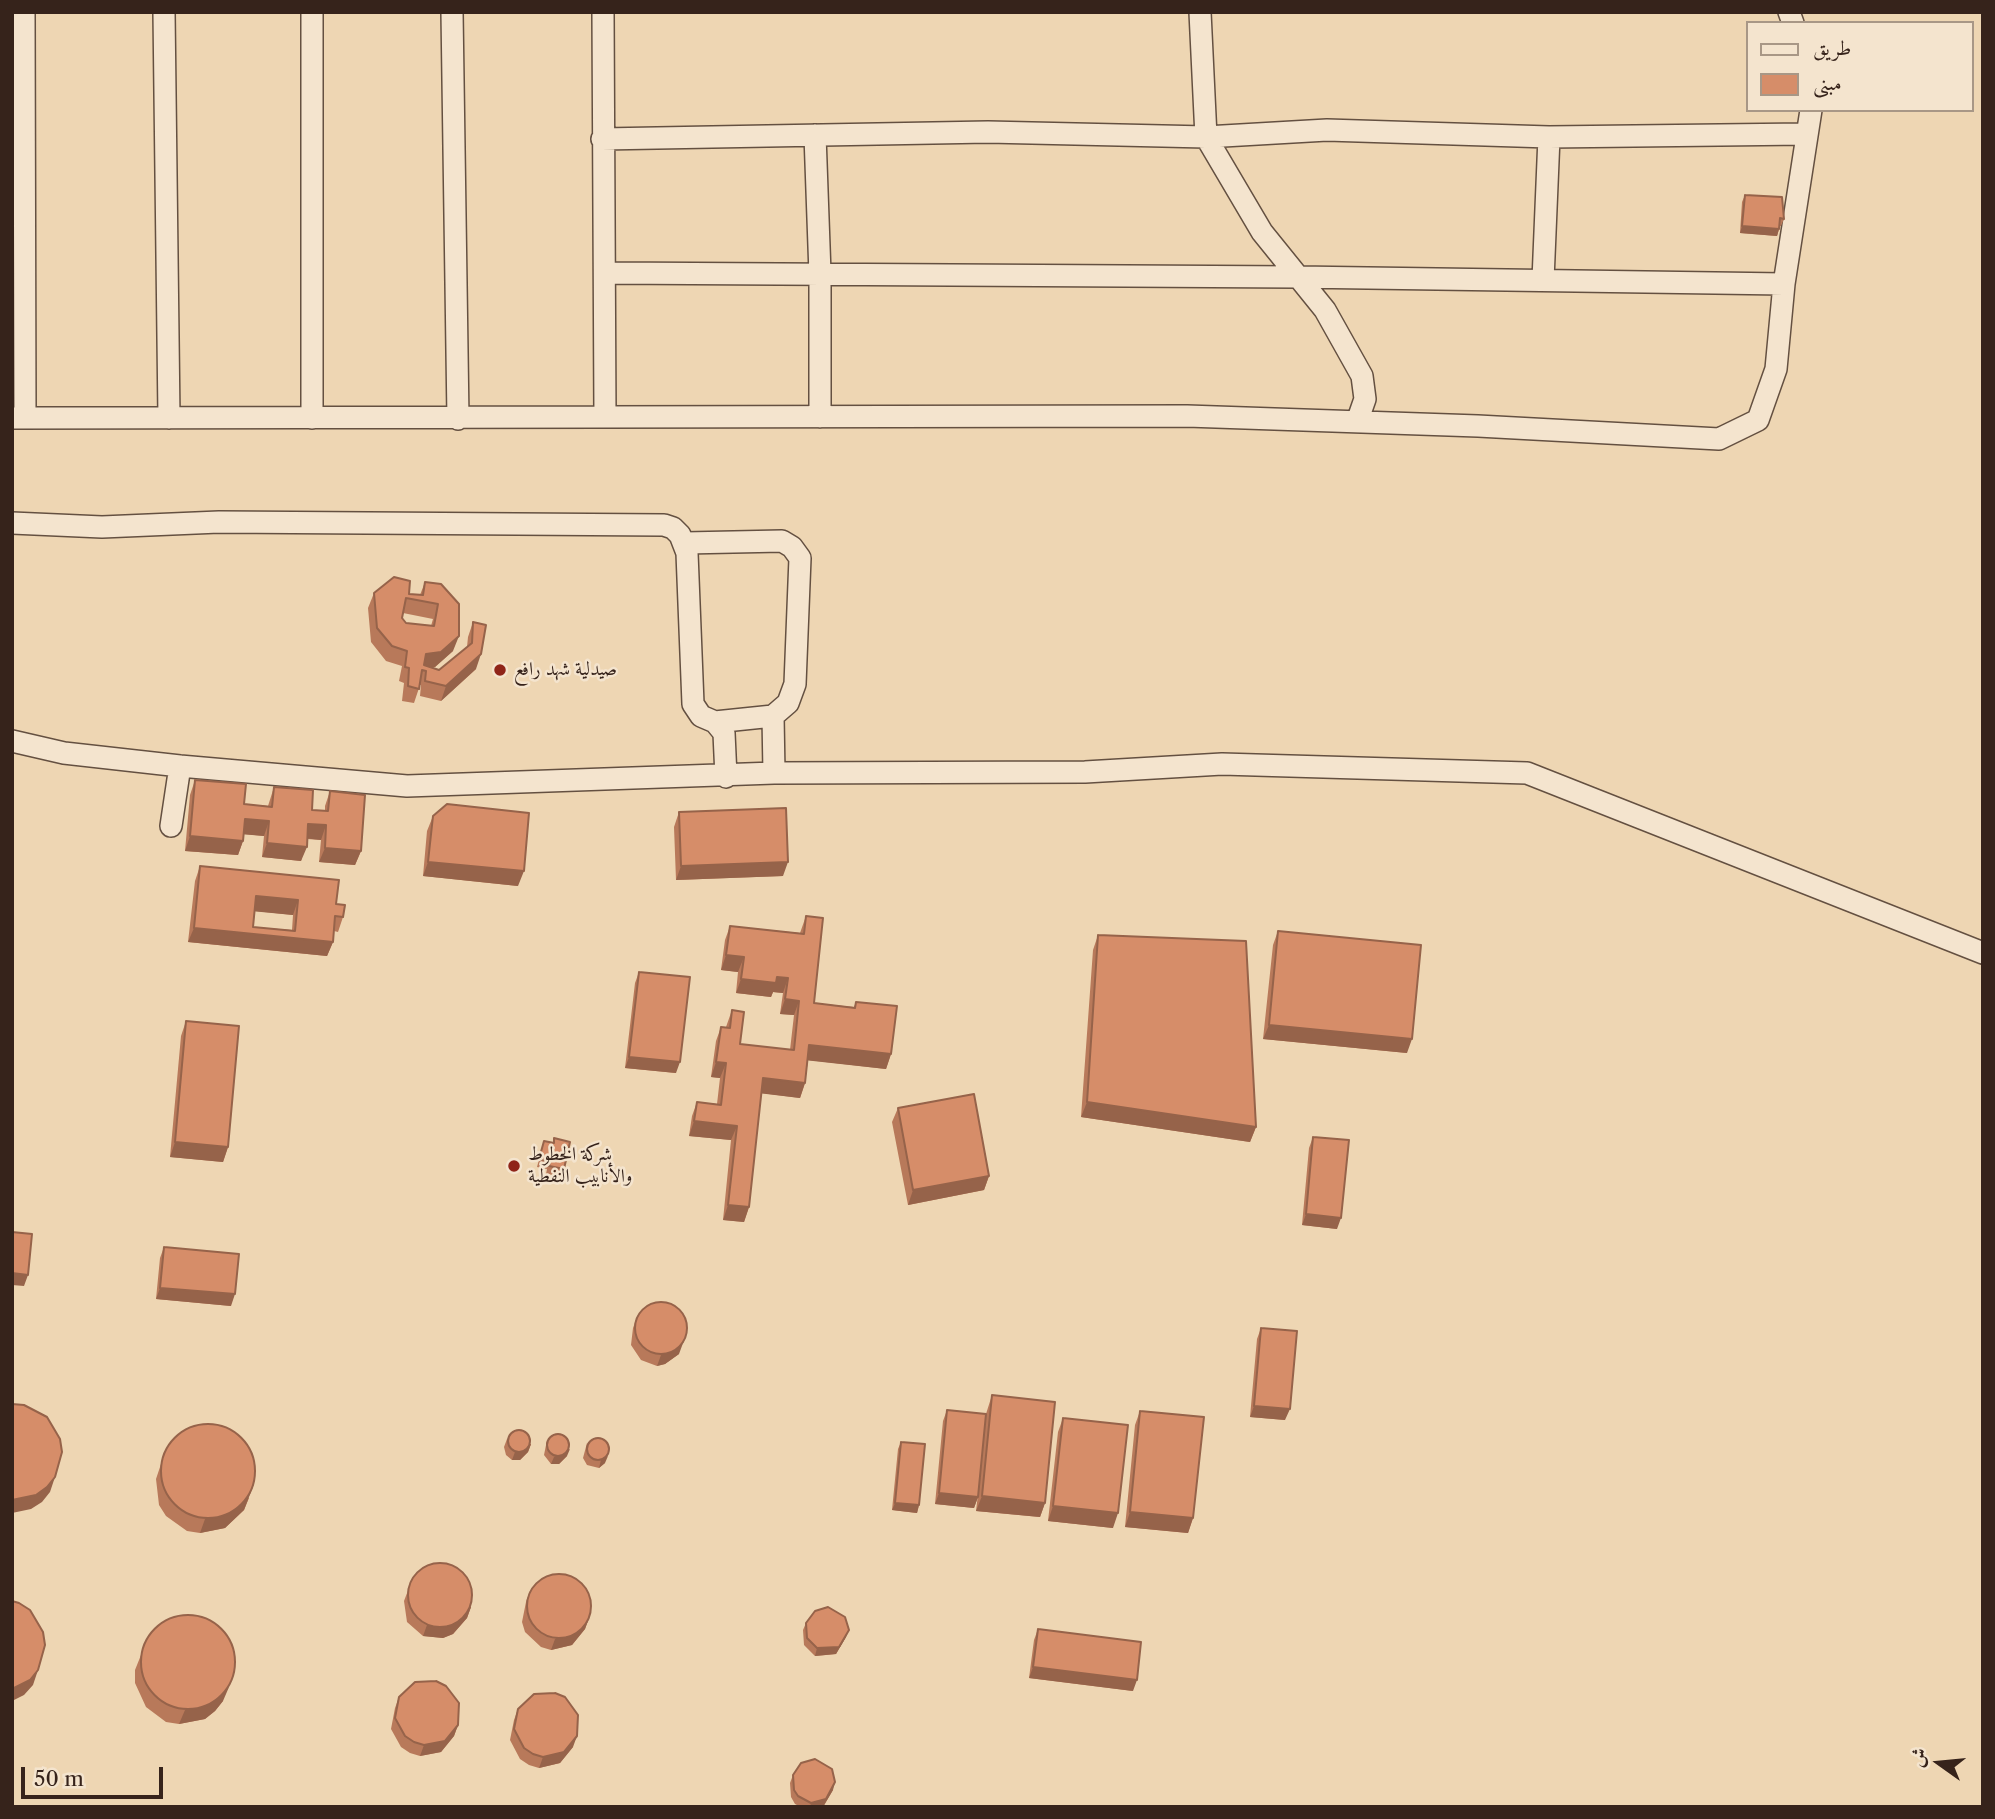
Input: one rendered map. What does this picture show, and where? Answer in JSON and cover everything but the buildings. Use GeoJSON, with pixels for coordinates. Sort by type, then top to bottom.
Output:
{"type":"FeatureCollection","features":[{"type":"Feature","properties":{"kind":"street"},"geometry":{"type":"LineString","coordinates":[[24,12],[18,418],[1187,416],[1719,439],[1758,420],[1776,369],[1784,284],[1810,112]]}},
{"type":"Feature","properties":{"kind":"street"},"geometry":{"type":"LineString","coordinates":[[164,12],[169,418]]}},
{"type":"Feature","properties":{"kind":"street"},"geometry":{"type":"LineString","coordinates":[[312,12],[312,418]]}},
{"type":"Feature","properties":{"kind":"street"},"geometry":{"type":"LineString","coordinates":[[452,12],[458,419]]}},
{"type":"Feature","properties":{"kind":"street"},"geometry":{"type":"LineString","coordinates":[[603,12],[605,417]]}},
{"type":"Feature","properties":{"kind":"street"},"geometry":{"type":"LineString","coordinates":[[1200,12],[1206,137],[1262,232],[1325,310],[1362,376],[1365,399],[1357,422]]}},
{"type":"Feature","properties":{"kind":"street"},"geometry":{"type":"LineString","coordinates":[[602,139],[989,132],[1206,137],[1327,130],[1549,137],[1805,134]]}},
{"type":"Feature","properties":{"kind":"street"},"geometry":{"type":"LineString","coordinates":[[815,135],[820,274],[820,417]]}},
{"type":"Feature","properties":{"kind":"street"},"geometry":{"type":"LineString","coordinates":[[1543,280],[1549,137]]}},
{"type":"Feature","properties":{"kind":"street"},"geometry":{"type":"LineString","coordinates":[[606,273],[1298,277],[1784,284]]}},
{"type":"Feature","properties":{"kind":"street"},"geometry":{"type":"LineString","coordinates":[[12,523],[102,527],[219,522],[664,525],[673,528],[685,543],[693,704],[701,716],[715,722],[724,733],[726,777]]}},
{"type":"Feature","properties":{"kind":"street"},"geometry":{"type":"LineString","coordinates":[[685,543],[782,541],[792,547],[800,558],[795,684],[788,703],[772,716],[715,722]]}},
{"type":"Feature","properties":{"kind":"street"},"geometry":{"type":"LineString","coordinates":[[772,716],[774,773]]}},
{"type":"Feature","properties":{"kind":"street"},"geometry":{"type":"LineString","coordinates":[[12,741],[64,753],[407,786],[726,777],[774,773],[1085,772],[1222,764],[1527,773],[1983,953]]}},
{"type":"Feature","properties":{"kind":"street"},"geometry":{"type":"LineString","coordinates":[[171,826],[180,766]]}},
{"type":"Feature","properties":{"kind":"place","name":"صيدلية شهد رافع"},"geometry":{"type":"Point","coordinates":[500,670]}},
{"type":"Feature","properties":{"kind":"place","name":"شركة الخطوط والأنابيب النفطية"},"geometry":{"type":"Point","coordinates":[514,1166]}}]}
